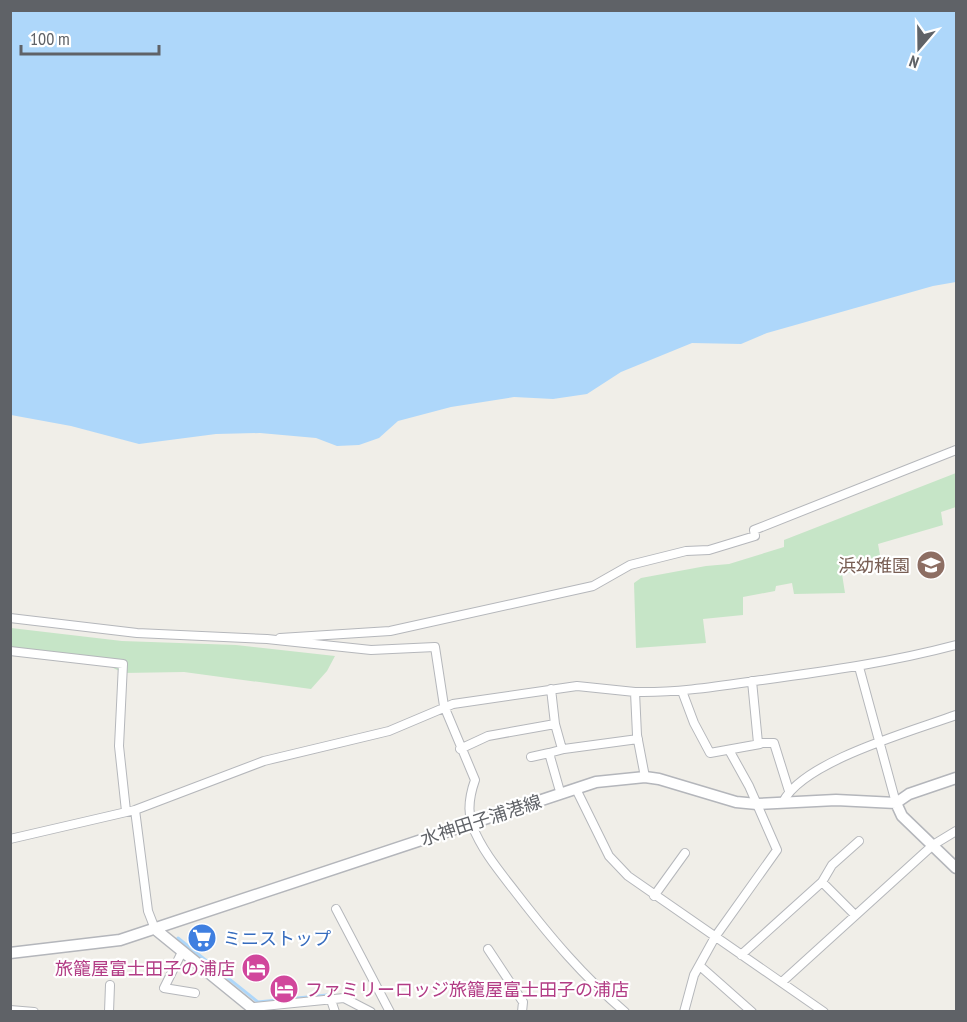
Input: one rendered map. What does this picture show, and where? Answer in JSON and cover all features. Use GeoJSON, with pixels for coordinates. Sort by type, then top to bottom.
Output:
{"type":"FeatureCollection","features":[{"type":"Feature","properties":{"kind":"main road","name":"水神田子浦港線"},"geometry":{"type":"LineString","coordinates":[[10,953],[101,943],[155,930],[596,782],[645,777],[736,802],[754,804],[836,800],[896,803],[909,794],[957,778]]}},
{"type":"Feature","properties":{"kind":"main road"},"geometry":{"type":"LineString","coordinates":[[896,803],[902,816],[957,868]]}},
{"type":"Feature","properties":{"kind":"main road"},"geometry":{"type":"LineString","coordinates":[[155,930],[255,1009]]}},
{"type":"Feature","properties":{"kind":"street"},"geometry":{"type":"LineString","coordinates":[[267,639],[390,631],[592,586],[630,565],[686,551],[709,550],[755,536],[753,530],[957,450]]}},
{"type":"Feature","properties":{"kind":"street"},"geometry":{"type":"LineString","coordinates":[[10,618],[137,633],[267,639],[371,650],[435,647],[444,706],[460,749],[475,780],[469,796],[471,823],[485,852],[558,948],[584,976],[625,1011]]}},
{"type":"Feature","properties":{"kind":"street"},"geometry":{"type":"LineString","coordinates":[[10,839],[130,810],[264,761],[389,731],[444,706],[577,686],[635,692],[682,691],[859,667],[903,659],[957,645]]}},
{"type":"Feature","properties":{"kind":"street"},"geometry":{"type":"LineString","coordinates":[[10,651],[123,664],[118,746],[148,911],[155,930]]}},
{"type":"Feature","properties":{"kind":"street"},"geometry":{"type":"LineString","coordinates":[[859,667],[896,803]]}},
{"type":"Feature","properties":{"kind":"street"},"geometry":{"type":"LineString","coordinates":[[752,681],[760,744]]}},
{"type":"Feature","properties":{"kind":"street"},"geometry":{"type":"LineString","coordinates":[[551,689],[555,724],[562,749]]}},
{"type":"Feature","properties":{"kind":"street"},"geometry":{"type":"LineString","coordinates":[[682,691],[694,723],[710,753],[774,743],[789,791]]}},
{"type":"Feature","properties":{"kind":"street"},"geometry":{"type":"LineString","coordinates":[[635,692],[638,739],[645,777]]}},
{"type":"Feature","properties":{"kind":"street"},"geometry":{"type":"LineString","coordinates":[[783,802],[789,791],[810,773],[880,742],[957,715]]}},
{"type":"Feature","properties":{"kind":"street"},"geometry":{"type":"LineString","coordinates":[[460,749],[488,736],[555,724]]}},
{"type":"Feature","properties":{"kind":"street"},"geometry":{"type":"LineString","coordinates":[[531,757],[562,749],[638,739]]}},
{"type":"Feature","properties":{"kind":"street"},"geometry":{"type":"LineString","coordinates":[[684,1011],[694,975],[715,937],[777,850],[754,804],[749,786],[729,750]]}},
{"type":"Feature","properties":{"kind":"street"},"geometry":{"type":"LineString","coordinates":[[549,753],[559,788]]}},
{"type":"Feature","properties":{"kind":"street"},"geometry":{"type":"LineString","coordinates":[[576,789],[609,856],[628,876],[654,896],[825,1011]]}},
{"type":"Feature","properties":{"kind":"street"},"geometry":{"type":"LineString","coordinates":[[782,982],[933,845],[957,831]]}},
{"type":"Feature","properties":{"kind":"street"},"geometry":{"type":"LineString","coordinates":[[741,954],[822,882],[832,865],[859,841]]}},
{"type":"Feature","properties":{"kind":"street"},"geometry":{"type":"LineString","coordinates":[[654,896],[685,853]]}},
{"type":"Feature","properties":{"kind":"street"},"geometry":{"type":"LineString","coordinates":[[822,882],[855,915]]}},
{"type":"Feature","properties":{"kind":"street"},"geometry":{"type":"LineString","coordinates":[[336,909],[390,1011]]}},
{"type":"Feature","properties":{"kind":"street"},"geometry":{"type":"LineString","coordinates":[[488,949],[523,1002],[522,1011]]}},
{"type":"Feature","properties":{"kind":"street"},"geometry":{"type":"LineString","coordinates":[[182,952],[164,988],[195,993]]}},
{"type":"Feature","properties":{"kind":"street"},"geometry":{"type":"LineString","coordinates":[[700,966],[752,1011]]}},
{"type":"Feature","properties":{"kind":"street"},"geometry":{"type":"LineString","coordinates":[[109,1011],[110,985]]}},
{"type":"Feature","properties":{"kind":"street"},"geometry":{"type":"LineString","coordinates":[[255,1009],[344,998],[371,1011]]}},
{"type":"Feature","properties":{"kind":"street"},"geometry":{"type":"LineString","coordinates":[[331,1000],[335,1011]]}},
{"type":"Feature","properties":{"kind":"street"},"geometry":{"type":"LineString","coordinates":[[10,1010],[34,1011]]}},
{"type":"Feature","properties":{"kind":"green space"},"geometry":{"type":"Polygon","coordinates":[[[956,473],[956,507],[941,512],[943,525],[878,544],[882,566],[842,574],[845,593],[794,594],[792,583],[776,586],[775,591],[743,597],[743,615],[703,619],[706,643],[636,648],[634,583],[641,578],[729,564],[784,547],[784,540],[956,473]]]}},
{"type":"Feature","properties":{"kind":"green space"},"geometry":{"type":"Polygon","coordinates":[[[11,628],[122,641],[236,645],[335,656],[327,671],[311,689],[184,672],[123,673],[92,657],[11,648],[11,628]]]}},
{"type":"Feature","properties":{"kind":"water"},"geometry":{"type":"Polygon","coordinates":[[[10,11],[956,11],[956,282],[933,286],[767,333],[741,344],[692,343],[621,372],[587,394],[553,399],[514,397],[451,407],[398,421],[379,438],[359,445],[337,446],[316,438],[260,433],[216,434],[139,444],[71,426],[11,415],[10,11]]]}},
{"type":"Feature","properties":{"kind":"waterway"},"geometry":{"type":"LineString","coordinates":[[178,938],[258,1002],[327,995]]}},
{"type":"Feature","properties":{"kind":"place","name":"浜幼稚園"},"geometry":{"type":"Point","coordinates":[931,565]}},
{"type":"Feature","properties":{"kind":"place","name":"ミニストップ"},"geometry":{"type":"Point","coordinates":[202,938]}},
{"type":"Feature","properties":{"kind":"place","name":"旅籠屋富士田子の浦店"},"geometry":{"type":"Point","coordinates":[256,968]}},
{"type":"Feature","properties":{"kind":"place","name":"ファミリーロッジ旅籠屋富士田子の浦店"},"geometry":{"type":"Point","coordinates":[284,989]}}]}
